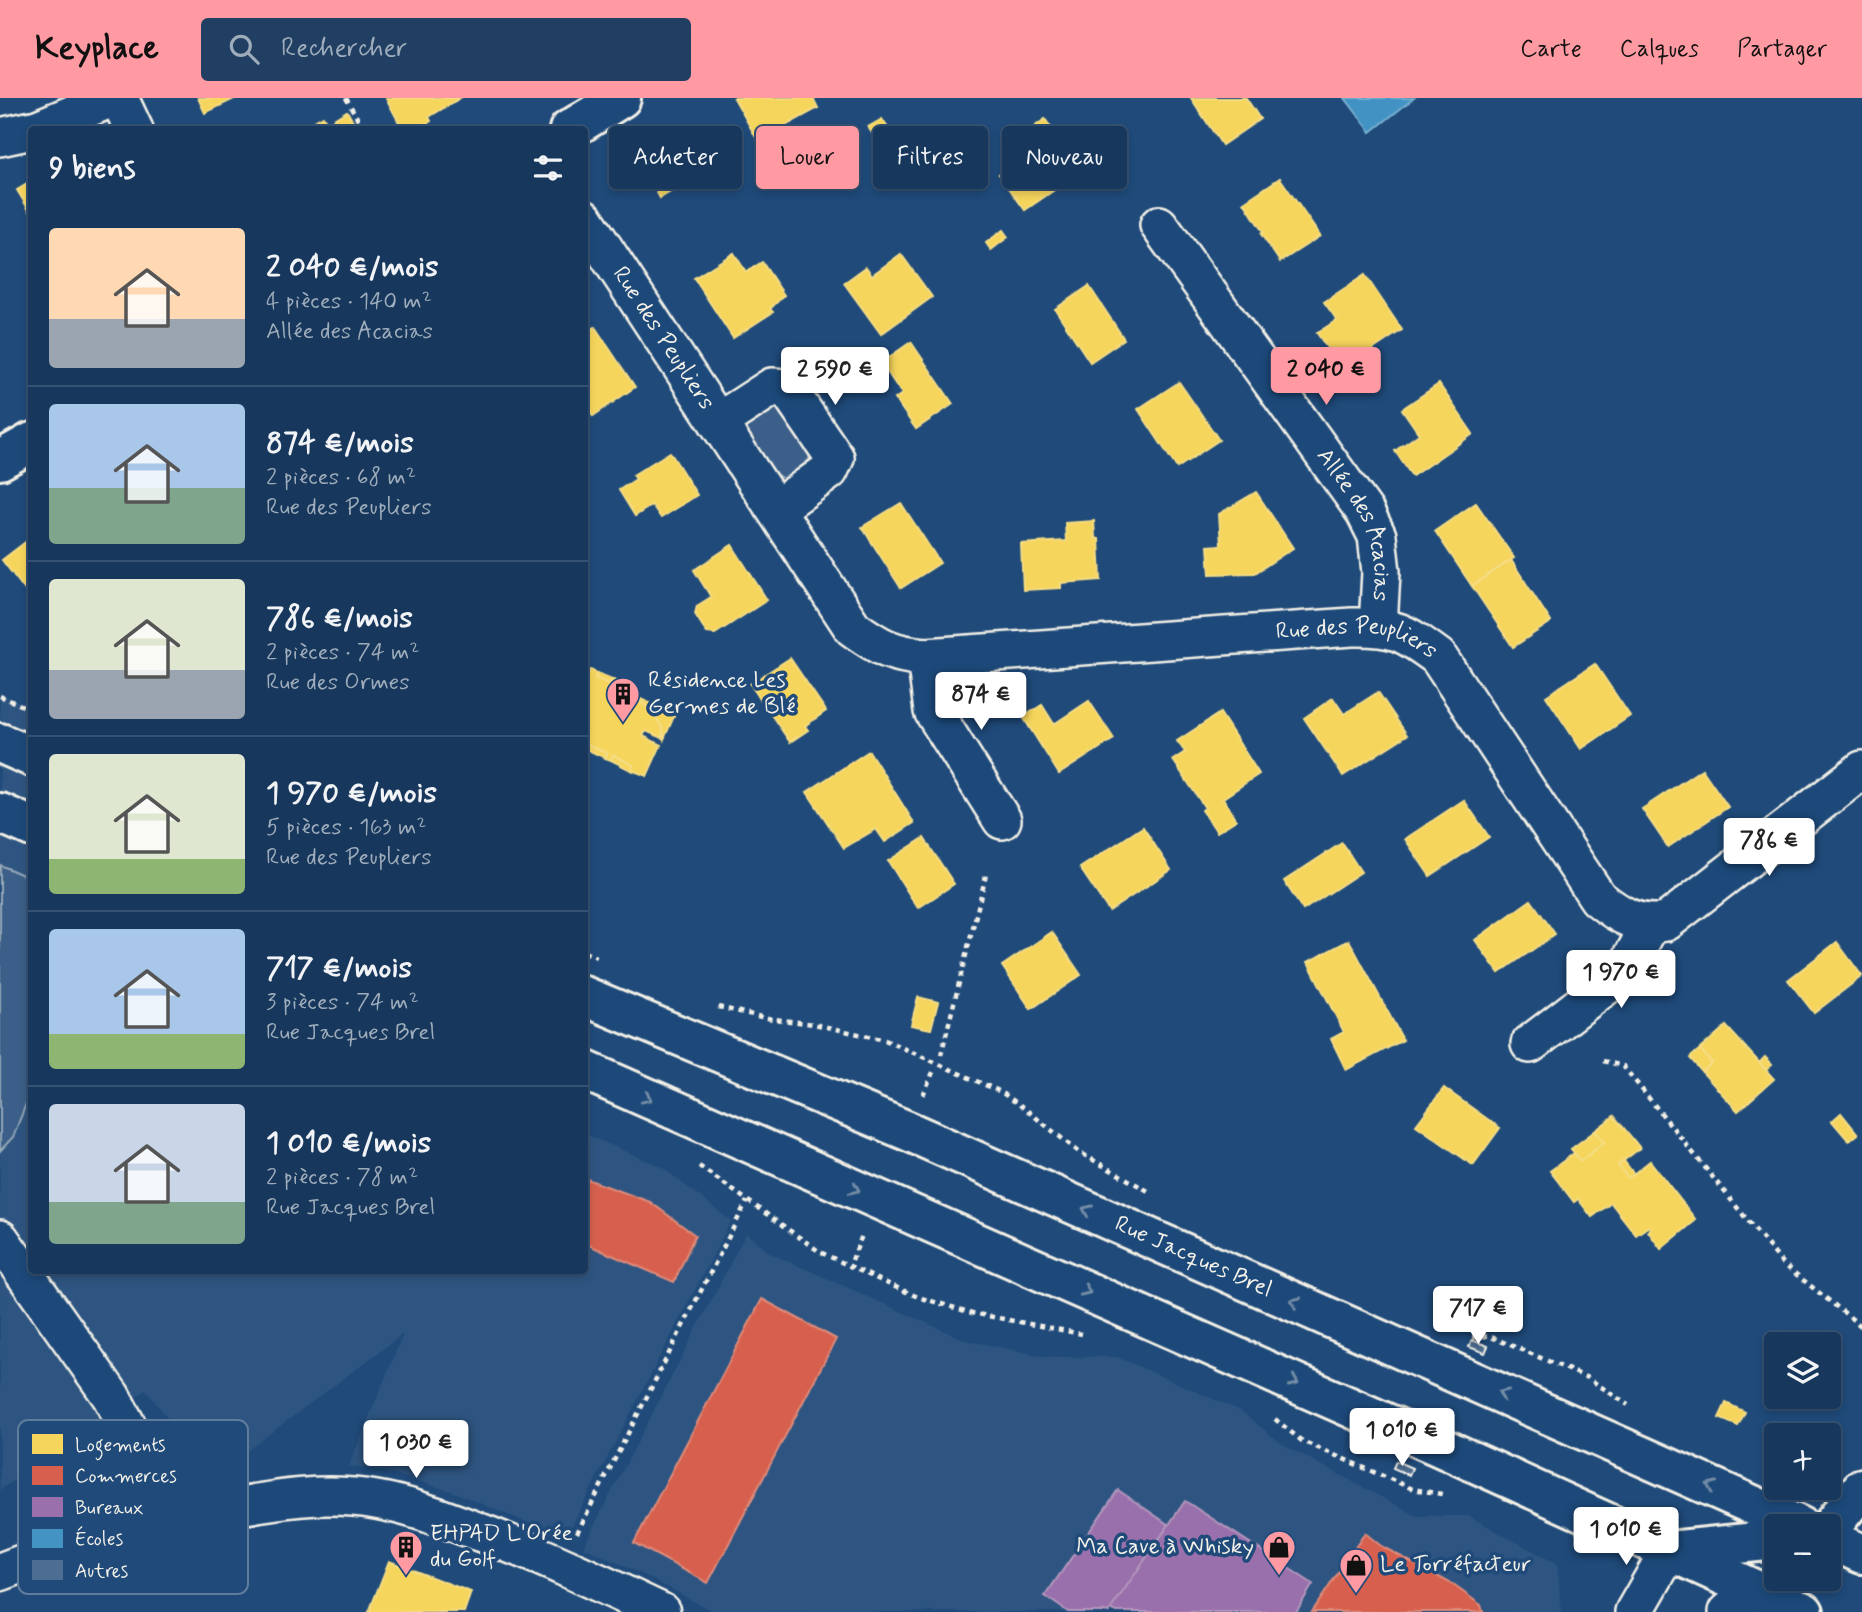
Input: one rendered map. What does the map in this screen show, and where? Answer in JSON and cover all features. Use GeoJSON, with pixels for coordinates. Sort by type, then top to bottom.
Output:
{"type":"FeatureCollection","features":[{"type":"Feature","properties":{"kind":"main road"},"geometry":{"type":"LineString","coordinates":[[576,126],[621,98]]}},
{"type":"Feature","properties":{"kind":"main road"},"geometry":{"type":"LineString","coordinates":[[0,460],[28,444]]}},
{"type":"Feature","properties":{"kind":"main road"},"geometry":{"type":"LineString","coordinates":[[0,743],[28,755]]}},
{"type":"Feature","properties":{"kind":"main road"},"geometry":{"type":"LineString","coordinates":[[0,813],[28,825]]}},
{"type":"Feature","properties":{"kind":"main road","name":"Rue Jacques Brel"},"geometry":{"type":"LineString","coordinates":[[588,998],[908,1131],[1773,1514]]}},
{"type":"Feature","properties":{"kind":"main road"},"geometry":{"type":"LineString","coordinates":[[588,1072],[1423,1439],[1804,1612]]}},
{"type":"Feature","properties":{"kind":"main road"},"geometry":{"type":"LineString","coordinates":[[1841,1516],[1862,1554]]}},
{"type":"Feature","properties":{"kind":"main road"},"geometry":{"type":"LineString","coordinates":[[1669,1551],[1764,1542]]}},
{"type":"Feature","properties":{"kind":"street"},"geometry":{"type":"LineString","coordinates":[[43,126],[112,98]]}},
{"type":"Feature","properties":{"kind":"street"},"geometry":{"type":"LineString","coordinates":[[119,98],[132,126]]}},
{"type":"Feature","properties":{"kind":"street"},"geometry":{"type":"LineString","coordinates":[[0,137],[28,131]]}},
{"type":"Feature","properties":{"kind":"street","name":"Rue des Peupliers"},"geometry":{"type":"LineString","coordinates":[[588,224],[853,628],[877,645],[900,655],[926,657],[1378,626],[1409,635],[1438,657],[1598,898],[1612,910],[1650,925]]}},
{"type":"Feature","properties":{"kind":"street","name":"Allée des Acacias"},"geometry":{"type":"LineString","coordinates":[[1159,225],[1366,512],[1377,536],[1381,572],[1378,626]]}},
{"type":"Feature","properties":{"kind":"street","name":"Rue des Peupliers"},"geometry":{"type":"LineString","coordinates":[[718,422],[772,387],[787,388],[835,458],[829,471],[776,509]]}},
{"type":"Feature","properties":{"kind":"street"},"geometry":{"type":"LineString","coordinates":[[926,657],[933,711],[1002,820]]}},
{"type":"Feature","properties":{"kind":"street"},"geometry":{"type":"LineString","coordinates":[[1530,1044],[1625,971],[1650,925],[1666,922],[1862,770]]}},
{"type":"Feature","properties":{"kind":"street"},"geometry":{"type":"LineString","coordinates":[[0,1239],[111,1396],[124,1420]]}},
{"type":"Feature","properties":{"kind":"street"},"geometry":{"type":"LineString","coordinates":[[248,1505],[308,1495],[376,1500],[418,1510],[521,1548],[661,1612]]}},
{"type":"Feature","properties":{"kind":"street"},"geometry":{"type":"LineString","coordinates":[[1634,1612],[1669,1551]]}},
{"type":"Feature","properties":{"kind":"street"},"geometry":{"type":"LineString","coordinates":[[0,1572],[18,1566]]}},
{"type":"Feature","properties":{"kind":"path"},"geometry":{"type":"LineString","coordinates":[[346,98],[362,126]]}},
{"type":"Feature","properties":{"kind":"path"},"geometry":{"type":"LineString","coordinates":[[0,696],[28,708]]}},
{"type":"Feature","properties":{"kind":"path"},"geometry":{"type":"LineString","coordinates":[[941,1055],[987,872]]}},
{"type":"Feature","properties":{"kind":"path"},"geometry":{"type":"LineString","coordinates":[[588,954],[607,962]]}},
{"type":"Feature","properties":{"kind":"path"},"geometry":{"type":"LineString","coordinates":[[710,1005],[886,1040],[1001,1092],[1079,1152],[1158,1197]]}},
{"type":"Feature","properties":{"kind":"path"},"geometry":{"type":"LineString","coordinates":[[1603,1061],[1623,1066],[1782,1263],[1862,1327]]}},
{"type":"Feature","properties":{"kind":"path"},"geometry":{"type":"LineString","coordinates":[[920,1102],[934,1070]]}},
{"type":"Feature","properties":{"kind":"path"},"geometry":{"type":"LineString","coordinates":[[694,1162],[820,1252],[918,1297],[972,1314],[1094,1336]]}},
{"type":"Feature","properties":{"kind":"path"},"geometry":{"type":"LineString","coordinates":[[574,1539],[747,1201]]}},
{"type":"Feature","properties":{"kind":"path"},"geometry":{"type":"LineString","coordinates":[[852,1260],[867,1223]]}},
{"type":"Feature","properties":{"kind":"path"},"geometry":{"type":"LineString","coordinates":[[1469,1337],[1489,1336],[1588,1378],[1635,1410]]}},
{"type":"Feature","properties":{"kind":"path"},"geometry":{"type":"LineString","coordinates":[[1270,1415],[1302,1441],[1413,1489],[1459,1497]]}},
{"type":"Feature","properties":{"kind":"shaded area"},"geometry":{"type":"Polygon","coordinates":[[[768,404],[781,408],[810,449],[809,460],[785,479],[774,474],[744,429],[745,419],[768,404]]]}},
{"type":"Feature","properties":{"kind":"shaded area"},"geometry":{"type":"Polygon","coordinates":[[[0,693],[28,706],[28,1274],[588,1274],[588,1135],[662,1167],[731,1221],[565,1539],[454,1492],[385,1472],[349,1466],[403,1334],[248,1450],[248,1420],[169,1420],[146,1390],[102,1420],[18,1420],[18,1478],[0,1490],[0,693]]]}},
{"type":"Feature","properties":{"kind":"shaded area"},"geometry":{"type":"Polygon","coordinates":[[[0,865],[28,877],[28,1099],[13,1137],[0,1151],[0,865]]]}},
{"type":"Feature","properties":{"kind":"shaded area"},"geometry":{"type":"Polygon","coordinates":[[[746,1233],[770,1253],[965,1340],[1048,1357],[1117,1357],[1241,1411],[1282,1444],[1417,1516],[1469,1516],[1557,1564],[1562,1612],[714,1612],[583,1547],[746,1233]]]}},
{"type":"Feature","properties":{"kind":"building: Logements"},"geometry":{"type":"Polygon","coordinates":[[[198,98],[236,98],[205,113],[198,98]]]}},
{"type":"Feature","properties":{"kind":"building: Logements"},"geometry":{"type":"Polygon","coordinates":[[[386,98],[460,98],[429,117],[431,121],[422,126],[401,126],[386,98]]]}},
{"type":"Feature","properties":{"kind":"building: Logements"},"geometry":{"type":"Polygon","coordinates":[[[734,98],[813,98],[818,108],[785,126],[756,126],[756,137],[734,98]]]}},
{"type":"Feature","properties":{"kind":"building: Logements"},"geometry":{"type":"Polygon","coordinates":[[[1191,98],[1246,98],[1260,119],[1222,145],[1191,98]]]}},
{"type":"Feature","properties":{"kind":"building: Logements"},"geometry":{"type":"Polygon","coordinates":[[[347,111],[356,126],[304,126],[323,116],[327,123],[347,111]]]}},
{"type":"Feature","properties":{"kind":"building: Logements"},"geometry":{"type":"Polygon","coordinates":[[[882,119],[887,126],[873,126],[873,134],[868,127],[882,119]]]}},
{"type":"Feature","properties":{"kind":"building: Logements"},"geometry":{"type":"Polygon","coordinates":[[[1045,119],[1050,126],[1036,126],[1045,119]]]}},
{"type":"Feature","properties":{"kind":"building: Logements"},"geometry":{"type":"Polygon","coordinates":[[[1280,178],[1320,236],[1280,262],[1244,202],[1280,178]]]}},
{"type":"Feature","properties":{"kind":"building: Logements"},"geometry":{"type":"Polygon","coordinates":[[[28,183],[28,208],[17,190],[28,183]]]}},
{"type":"Feature","properties":{"kind":"building: Logements"},"geometry":{"type":"Polygon","coordinates":[[[655,189],[675,189],[660,198],[655,189]]]}},
{"type":"Feature","properties":{"kind":"building: Logements"},"geometry":{"type":"Polygon","coordinates":[[[1010,189],[1056,189],[1025,210],[1010,189]]]}},
{"type":"Feature","properties":{"kind":"building: Logements"},"geometry":{"type":"Polygon","coordinates":[[[1003,230],[1008,237],[991,250],[986,243],[1003,230]]]}},
{"type":"Feature","properties":{"kind":"building: Logements"},"geometry":{"type":"Polygon","coordinates":[[[734,253],[746,272],[762,262],[784,295],[770,309],[773,312],[733,338],[694,278],[734,253]]]}},
{"type":"Feature","properties":{"kind":"building: Logements"},"geometry":{"type":"Polygon","coordinates":[[[901,254],[932,297],[881,334],[844,283],[866,267],[872,275],[901,254]]]}},
{"type":"Feature","properties":{"kind":"building: Logements"},"geometry":{"type":"Polygon","coordinates":[[[1365,275],[1402,330],[1342,370],[1317,333],[1337,320],[1324,302],[1365,275]]]}},
{"type":"Feature","properties":{"kind":"building: Logements"},"geometry":{"type":"Polygon","coordinates":[[[1089,286],[1124,339],[1090,362],[1055,309],[1089,286]]]}},
{"type":"Feature","properties":{"kind":"building: Logements"},"geometry":{"type":"Polygon","coordinates":[[[595,327],[635,387],[593,416],[588,408],[588,331],[595,327]]]}},
{"type":"Feature","properties":{"kind":"building: Logements"},"geometry":{"type":"Polygon","coordinates":[[[911,342],[953,404],[916,429],[895,399],[902,394],[881,363],[911,342]]]}},
{"type":"Feature","properties":{"kind":"building: Logements"},"geometry":{"type":"Polygon","coordinates":[[[1179,382],[1219,440],[1177,468],[1138,409],[1179,382]]]}},
{"type":"Feature","properties":{"kind":"building: Logements"},"geometry":{"type":"Polygon","coordinates":[[[1439,384],[1473,434],[1412,476],[1395,451],[1419,434],[1402,409],[1439,384]]]}},
{"type":"Feature","properties":{"kind":"building: Logements"},"geometry":{"type":"Polygon","coordinates":[[[670,452],[697,495],[661,518],[652,505],[635,516],[619,490],[636,479],[633,475],[670,452]]]}},
{"type":"Feature","properties":{"kind":"building: Logements"},"geometry":{"type":"Polygon","coordinates":[[[1256,492],[1293,548],[1255,573],[1210,574],[1208,546],[1221,545],[1219,514],[1256,492]]]}},
{"type":"Feature","properties":{"kind":"building: Logements"},"geometry":{"type":"Polygon","coordinates":[[[901,503],[940,563],[901,588],[862,527],[901,503]]]}},
{"type":"Feature","properties":{"kind":"building: Logements"},"geometry":{"type":"Polygon","coordinates":[[[1476,503],[1514,558],[1472,586],[1435,531],[1476,503]]]}},
{"type":"Feature","properties":{"kind":"building: Logements"},"geometry":{"type":"Polygon","coordinates":[[[1094,521],[1095,538],[1099,539],[1101,580],[1061,583],[1061,588],[1023,590],[1021,544],[1066,541],[1065,523],[1094,521]]]}},
{"type":"Feature","properties":{"kind":"building: Logements"},"geometry":{"type":"Polygon","coordinates":[[[28,540],[28,594],[2,560],[28,540]]]}},
{"type":"Feature","properties":{"kind":"building: Logements"},"geometry":{"type":"Polygon","coordinates":[[[732,545],[767,600],[715,634],[707,633],[695,614],[697,606],[711,597],[694,570],[732,545]]]}},
{"type":"Feature","properties":{"kind":"building: Logements"},"geometry":{"type":"Polygon","coordinates":[[[1511,560],[1551,622],[1513,647],[1472,586],[1511,560]]]}},
{"type":"Feature","properties":{"kind":"building: Logements"},"geometry":{"type":"Polygon","coordinates":[[[790,658],[826,711],[805,726],[808,730],[790,742],[750,684],[790,658]]]}},
{"type":"Feature","properties":{"kind":"building: Logements"},"geometry":{"type":"Polygon","coordinates":[[[1595,664],[1630,716],[1581,749],[1546,696],[1595,664]]]}},
{"type":"Feature","properties":{"kind":"building: Logements","name":"Résidence Les Germes de Blé"},"geometry":{"type":"Polygon","coordinates":[[[590,670],[597,673],[595,678],[609,684],[612,679],[617,682],[611,696],[621,701],[624,697],[638,700],[652,711],[660,722],[663,729],[662,738],[646,731],[643,736],[661,745],[647,776],[631,770],[633,765],[613,755],[611,760],[605,758],[607,753],[588,745],[590,670]]]}},
{"type":"Feature","properties":{"kind":"building: Logements"},"geometry":{"type":"Polygon","coordinates":[[[597,673],[612,679],[609,684],[595,678],[597,673]]]}},
{"type":"Feature","properties":{"kind":"building: Logements"},"geometry":{"type":"Polygon","coordinates":[[[615,688],[675,714],[664,739],[663,729],[652,711],[638,700],[624,697],[621,701],[611,696],[615,688]]]}},
{"type":"Feature","properties":{"kind":"building: Logements"},"geometry":{"type":"Polygon","coordinates":[[[1378,692],[1407,735],[1343,776],[1304,718],[1333,698],[1344,714],[1378,692]]]}},
{"type":"Feature","properties":{"kind":"building: Logements"},"geometry":{"type":"Polygon","coordinates":[[[1089,701],[1114,739],[1059,774],[1023,717],[1042,705],[1054,724],[1089,701]]]}},
{"type":"Feature","properties":{"kind":"building: Logements"},"geometry":{"type":"Polygon","coordinates":[[[1220,713],[1259,774],[1223,798],[1236,820],[1217,832],[1202,810],[1205,808],[1173,760],[1185,752],[1177,741],[1220,713]]]}},
{"type":"Feature","properties":{"kind":"building: Logements"},"geometry":{"type":"Polygon","coordinates":[[[588,745],[607,753],[605,758],[588,750],[588,745]]]}},
{"type":"Feature","properties":{"kind":"building: Logements"},"geometry":{"type":"Polygon","coordinates":[[[869,751],[914,823],[885,842],[876,829],[844,848],[807,792],[869,751]]]}},
{"type":"Feature","properties":{"kind":"building: Logements"},"geometry":{"type":"Polygon","coordinates":[[[613,755],[633,765],[631,770],[611,760],[613,755]]]}},
{"type":"Feature","properties":{"kind":"building: Logements"},"geometry":{"type":"Polygon","coordinates":[[[1702,769],[1728,807],[1668,847],[1642,809],[1702,769]]]}},
{"type":"Feature","properties":{"kind":"building: Logements"},"geometry":{"type":"Polygon","coordinates":[[[1464,800],[1489,837],[1430,876],[1405,839],[1464,800]]]}},
{"type":"Feature","properties":{"kind":"building: Logements"},"geometry":{"type":"Polygon","coordinates":[[[1143,827],[1171,870],[1109,911],[1080,868],[1143,827]]]}},
{"type":"Feature","properties":{"kind":"building: Logements"},"geometry":{"type":"Polygon","coordinates":[[[924,838],[954,884],[918,908],[888,861],[924,838]]]}},
{"type":"Feature","properties":{"kind":"building: Logements"},"geometry":{"type":"Polygon","coordinates":[[[1342,843],[1361,872],[1303,910],[1284,881],[1342,843]]]}},
{"type":"Feature","properties":{"kind":"building: Logements"},"geometry":{"type":"Polygon","coordinates":[[[1531,900],[1555,934],[1499,973],[1475,940],[1531,900]]]}},
{"type":"Feature","properties":{"kind":"building: Logements"},"geometry":{"type":"Polygon","coordinates":[[[1052,932],[1081,975],[1031,1009],[1002,966],[1052,932]]]}},
{"type":"Feature","properties":{"kind":"building: Logements"},"geometry":{"type":"Polygon","coordinates":[[[1349,940],[1403,1040],[1346,1070],[1331,1039],[1344,1032],[1308,962],[1349,940]]]}},
{"type":"Feature","properties":{"kind":"building: Logements"},"geometry":{"type":"Polygon","coordinates":[[[1837,942],[1862,976],[1814,1013],[1788,980],[1837,942]]]}},
{"type":"Feature","properties":{"kind":"building: Logements"},"geometry":{"type":"Polygon","coordinates":[[[918,997],[938,1002],[931,1029],[911,1025],[918,997]]]}},
{"type":"Feature","properties":{"kind":"building: Logements"},"geometry":{"type":"Polygon","coordinates":[[[1726,1026],[1774,1079],[1738,1111],[1702,1072],[1712,1063],[1700,1049],[1726,1026]]]}},
{"type":"Feature","properties":{"kind":"building: Logements"},"geometry":{"type":"Polygon","coordinates":[[[1700,1049],[1712,1063],[1702,1072],[1690,1058],[1700,1049]]]}},
{"type":"Feature","properties":{"kind":"building: Logements"},"geometry":{"type":"Polygon","coordinates":[[[1765,1057],[1772,1065],[1766,1070],[1759,1063],[1765,1057]]]}},
{"type":"Feature","properties":{"kind":"building: Logements"},"geometry":{"type":"Polygon","coordinates":[[[1444,1088],[1500,1128],[1473,1165],[1416,1125],[1444,1088]]]}},
{"type":"Feature","properties":{"kind":"building: Logements"},"geometry":{"type":"Polygon","coordinates":[[[1841,1113],[1858,1134],[1849,1141],[1832,1121],[1841,1113]]]}},
{"type":"Feature","properties":{"kind":"building: Logements"},"geometry":{"type":"Polygon","coordinates":[[[1614,1116],[1640,1148],[1618,1165],[1628,1178],[1650,1161],[1696,1220],[1661,1249],[1648,1231],[1651,1228],[1649,1226],[1636,1235],[1611,1203],[1592,1217],[1578,1199],[1574,1202],[1550,1171],[1574,1153],[1581,1161],[1604,1142],[1595,1131],[1614,1116]]]}},
{"type":"Feature","properties":{"kind":"building: Logements"},"geometry":{"type":"Polygon","coordinates":[[[1595,1131],[1604,1142],[1581,1161],[1571,1149],[1595,1131]]]}},
{"type":"Feature","properties":{"kind":"building: Logements"},"geometry":{"type":"Polygon","coordinates":[[[1624,1161],[1634,1174],[1628,1178],[1618,1165],[1624,1161]]]}},
{"type":"Feature","properties":{"kind":"building: Logements"},"geometry":{"type":"Polygon","coordinates":[[[1726,1403],[1745,1412],[1738,1426],[1719,1418],[1726,1403]]]}},
{"type":"Feature","properties":{"kind":"building: Logements","name":"EHPAD L'Orée du Golf"},"geometry":{"type":"Polygon","coordinates":[[[389,1561],[471,1592],[464,1612],[369,1612],[389,1561]]]}},
{"type":"Feature","properties":{"kind":"building: Commerces"},"geometry":{"type":"Polygon","coordinates":[[[588,1179],[650,1202],[695,1235],[674,1282],[588,1245],[588,1179]]]}},
{"type":"Feature","properties":{"kind":"building: Commerces"},"geometry":{"type":"Polygon","coordinates":[[[762,1299],[836,1339],[708,1583],[634,1543],[762,1299]]]}},
{"type":"Feature","properties":{"kind":"building: Commerces"},"geometry":{"type":"Polygon","coordinates":[[[1365,1533],[1381,1546],[1452,1584],[1481,1605],[1483,1612],[1312,1612],[1365,1533]]]}},
{"type":"Feature","properties":{"kind":"building: Bureaux"},"geometry":{"type":"Polygon","coordinates":[[[1118,1490],[1169,1525],[1109,1612],[1068,1612],[1045,1596],[1118,1490]]]}},
{"type":"Feature","properties":{"kind":"building: Bureaux"},"geometry":{"type":"Polygon","coordinates":[[[1185,1501],[1313,1584],[1296,1612],[1117,1612],[1111,1609],[1185,1501]]]}},
{"type":"Feature","properties":{"kind":"building: Écoles"},"geometry":{"type":"Polygon","coordinates":[[[1345,98],[1414,98],[1371,132],[1345,98]]]}},
{"type":"Feature","properties":{"kind":"building: Autres"},"geometry":{"type":"Polygon","coordinates":[[[1472,1340],[1488,1346],[1485,1353],[1469,1347],[1472,1340]]]}},
{"type":"Feature","properties":{"kind":"building: Autres"},"geometry":{"type":"Polygon","coordinates":[[[1396,1461],[1412,1468],[1409,1475],[1393,1468],[1396,1461]]]}},
{"type":"Feature","properties":{"kind":"place","name":"Résidence Les Germes de Blé"},"geometry":{"type":"Point","coordinates":[623,724]}},
{"type":"Feature","properties":{"kind":"place","name":"EHPAD L'Orée du Golf"},"geometry":{"type":"Point","coordinates":[406,1577]}},
{"type":"Feature","properties":{"kind":"place","name":"Ma Cave à Whisky"},"geometry":{"type":"Point","coordinates":[1279,1577]}},
{"type":"Feature","properties":{"kind":"place","name":"Le Torréfacteur"},"geometry":{"type":"Point","coordinates":[1356,1595]}}]}
